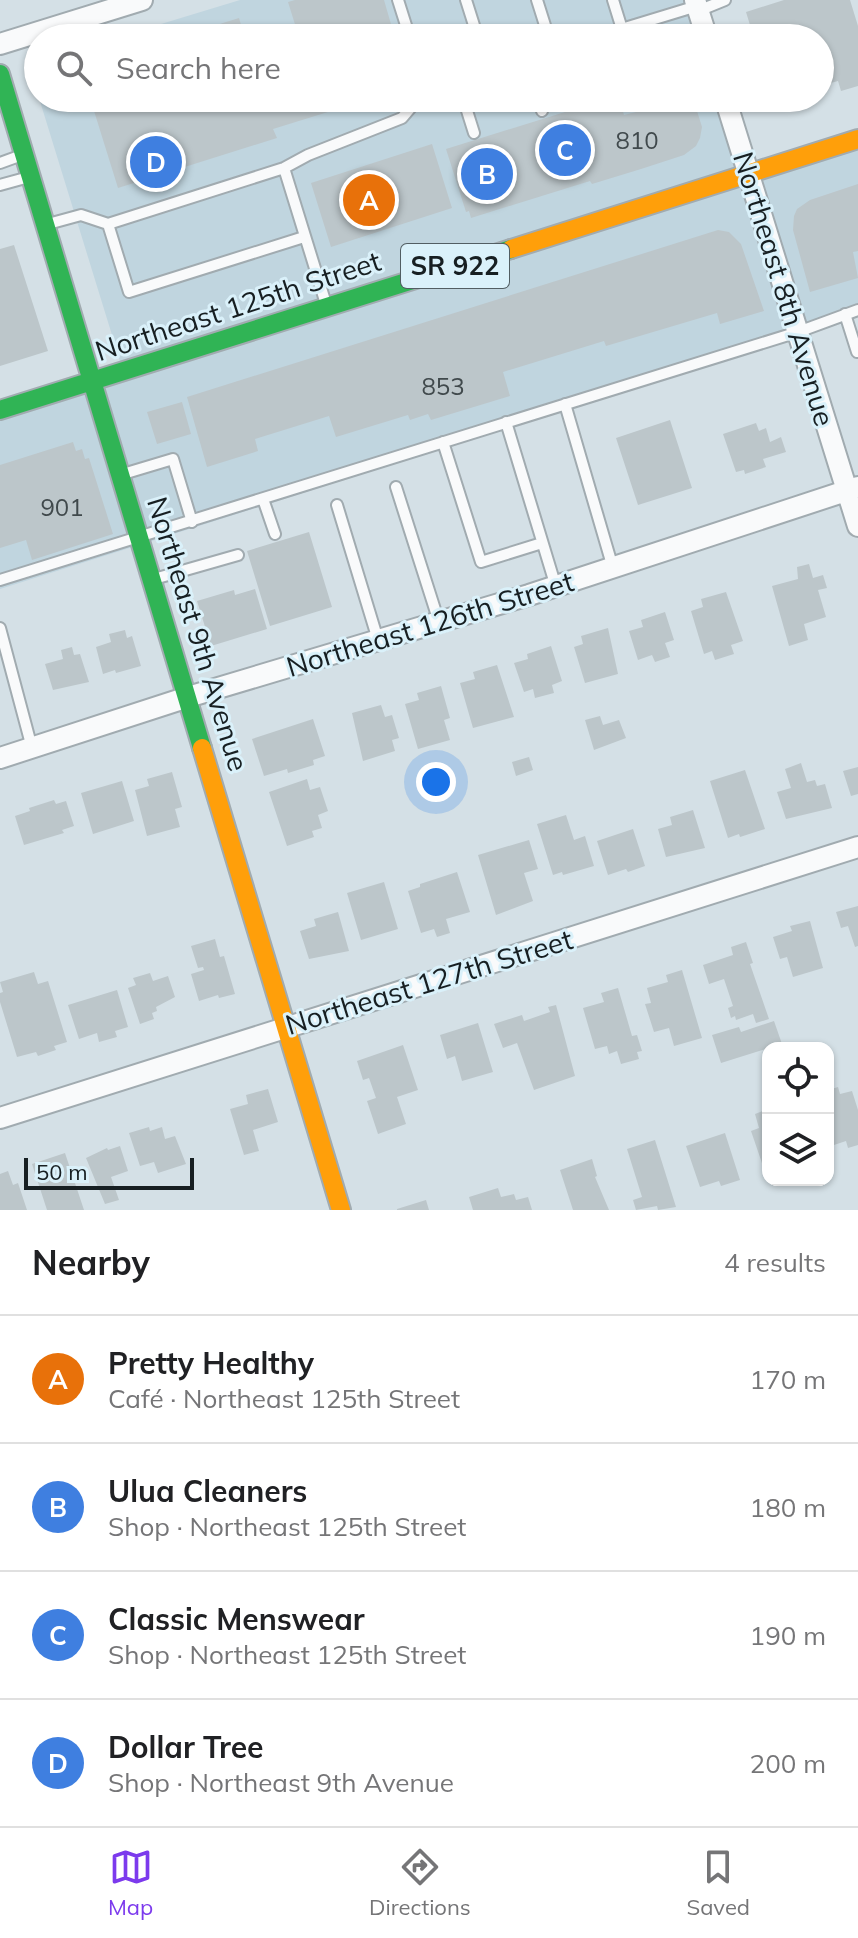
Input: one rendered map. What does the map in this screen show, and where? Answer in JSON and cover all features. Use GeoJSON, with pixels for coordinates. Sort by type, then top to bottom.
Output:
{"type":"FeatureCollection","features":[{"type":"Feature","properties":{"kind":"street"},"geometry":{"type":"LineString","coordinates":[[65,24],[142,0]]}},
{"type":"Feature","properties":{"kind":"street"},"geometry":{"type":"LineString","coordinates":[[0,44],[24,37]]}},
{"type":"Feature","properties":{"kind":"street","name":"Northeast 9th Avenue"},"geometry":{"type":"LineString","coordinates":[[0,74],[341,1210]]}},
{"type":"Feature","properties":{"kind":"street","name":"Northeast 8th Avenue"},"geometry":{"type":"LineString","coordinates":[[729,112],[798,332],[852,489],[858,526]]}},
{"type":"Feature","properties":{"kind":"street","name":"Northeast 125th Street"},"geometry":{"type":"LineString","coordinates":[[0,410],[858,139]]}},
{"type":"Feature","properties":{"kind":"street","name":"Northeast 126th Street"},"geometry":{"type":"LineString","coordinates":[[0,758],[188,697],[556,587],[852,489]]}},
{"type":"Feature","properties":{"kind":"street","name":"Northeast 127th Street"},"geometry":{"type":"LineString","coordinates":[[0,1118],[858,847]]}},
{"type":"Feature","properties":{"kind":"lane"},"geometry":{"type":"LineString","coordinates":[[398,0],[406,24]]}},
{"type":"Feature","properties":{"kind":"lane"},"geometry":{"type":"LineString","coordinates":[[466,0],[474,24]]}},
{"type":"Feature","properties":{"kind":"lane"},"geometry":{"type":"LineString","coordinates":[[537,0],[545,24]]}},
{"type":"Feature","properties":{"kind":"lane"},"geometry":{"type":"LineString","coordinates":[[613,0],[620,24]]}},
{"type":"Feature","properties":{"kind":"lane"},"geometry":{"type":"LineString","coordinates":[[638,24],[725,0]]}},
{"type":"Feature","properties":{"kind":"lane"},"geometry":{"type":"LineString","coordinates":[[45,225],[81,215],[108,224],[284,168],[308,155],[402,118],[407,112]]}},
{"type":"Feature","properties":{"kind":"lane"},"geometry":{"type":"LineString","coordinates":[[467,112],[474,133]]}},
{"type":"Feature","properties":{"kind":"lane"},"geometry":{"type":"LineString","coordinates":[[0,163],[24,154]]}},
{"type":"Feature","properties":{"kind":"lane"},"geometry":{"type":"LineString","coordinates":[[284,168],[327,307]]}},
{"type":"Feature","properties":{"kind":"lane"},"geometry":{"type":"LineString","coordinates":[[0,185],[31,176]]}},
{"type":"Feature","properties":{"kind":"lane"},"geometry":{"type":"LineString","coordinates":[[108,224],[129,292],[304,237]]}},
{"type":"Feature","properties":{"kind":"lane"},"geometry":{"type":"LineString","coordinates":[[0,580],[798,332],[858,310]]}},
{"type":"Feature","properties":{"kind":"lane"},"geometry":{"type":"LineString","coordinates":[[845,314],[857,352]]}},
{"type":"Feature","properties":{"kind":"lane"},"geometry":{"type":"LineString","coordinates":[[565,404],[613,568]]}},
{"type":"Feature","properties":{"kind":"lane"},"geometry":{"type":"LineString","coordinates":[[506,422],[556,587]]}},
{"type":"Feature","properties":{"kind":"lane"},"geometry":{"type":"LineString","coordinates":[[443,442],[481,562],[542,543]]}},
{"type":"Feature","properties":{"kind":"lane"},"geometry":{"type":"LineString","coordinates":[[120,475],[173,459],[192,522]]}},
{"type":"Feature","properties":{"kind":"lane"},"geometry":{"type":"LineString","coordinates":[[396,487],[439,622]]}},
{"type":"Feature","properties":{"kind":"lane"},"geometry":{"type":"LineString","coordinates":[[263,499],[275,534]]}},
{"type":"Feature","properties":{"kind":"lane"},"geometry":{"type":"LineString","coordinates":[[337,505],[378,640]]}},
{"type":"Feature","properties":{"kind":"lane"},"geometry":{"type":"LineString","coordinates":[[152,580],[238,555]]}},
{"type":"Feature","properties":{"kind":"lane"},"geometry":{"type":"LineString","coordinates":[[0,628],[32,748]]}},
{"type":"Feature","properties":{"kind":"shaded area"},"geometry":{"type":"Polygon","coordinates":[[[240,0],[689,0],[696,24],[161,24],[240,0]]]}},
{"type":"Feature","properties":{"kind":"shaded area"},"geometry":{"type":"Polygon","coordinates":[[[43,112],[722,112],[745,186],[858,149],[858,317],[0,589],[0,412],[124,374],[43,112]]]}},
{"type":"Feature","properties":{"kind":"building"},"geometry":{"type":"Polygon","coordinates":[[[384,0],[391,24],[295,24],[288,2],[384,0]]]}},
{"type":"Feature","properties":{"kind":"building"},"geometry":{"type":"Polygon","coordinates":[[[784,0],[850,0],[858,26],[858,86],[841,91],[838,81],[834,82],[834,24],[750,24],[746,12],[784,0]]]}},
{"type":"Feature","properties":{"kind":"building"},"geometry":{"type":"Polygon","coordinates":[[[239,18],[241,24],[220,24],[239,18]]]}},
{"type":"Feature","properties":{"kind":"building"},"geometry":{"type":"Polygon","coordinates":[[[94,112],[328,112],[273,129],[277,138],[118,188],[94,112]]]}},
{"type":"Feature","properties":{"kind":"building"},"geometry":{"type":"Polygon","coordinates":[[[565,112],[623,112],[624,115],[636,112],[697,112],[702,127],[696,146],[684,155],[471,218],[469,211],[466,212],[446,149],[565,112]]]}},
{"type":"Feature","properties":{"kind":"building"},"geometry":{"type":"Polygon","coordinates":[[[432,144],[452,208],[331,247],[311,183],[432,144]]]}},
{"type":"Feature","properties":{"kind":"building"},"geometry":{"type":"Polygon","coordinates":[[[858,184],[858,251],[853,252],[858,278],[810,292],[793,230],[797,209],[810,200],[858,184]]]}},
{"type":"Feature","properties":{"kind":"building"},"geometry":{"type":"Polygon","coordinates":[[[718,230],[729,232],[741,244],[764,311],[720,324],[717,313],[606,346],[604,341],[503,372],[510,396],[431,420],[428,414],[410,420],[408,415],[336,437],[329,416],[255,439],[258,451],[207,467],[187,397],[718,230]]]}},
{"type":"Feature","properties":{"kind":"building"},"geometry":{"type":"Polygon","coordinates":[[[14,245],[48,351],[0,366],[0,249],[14,245]]]}},
{"type":"Feature","properties":{"kind":"building"},"geometry":{"type":"Polygon","coordinates":[[[182,402],[191,434],[157,444],[147,412],[182,402]]]}},
{"type":"Feature","properties":{"kind":"building"},"geometry":{"type":"Polygon","coordinates":[[[670,420],[692,488],[638,505],[616,438],[670,420]]]}},
{"type":"Feature","properties":{"kind":"building"},"geometry":{"type":"Polygon","coordinates":[[[756,423],[759,431],[766,428],[770,442],[781,437],[786,452],[763,459],[766,467],[745,474],[744,470],[736,472],[723,434],[756,423]]]}},
{"type":"Feature","properties":{"kind":"building"},"geometry":{"type":"Polygon","coordinates":[[[73,442],[76,451],[82,449],[85,459],[89,458],[113,534],[32,560],[26,540],[0,548],[0,465],[73,442]]]}},
{"type":"Feature","properties":{"kind":"building"},"geometry":{"type":"Polygon","coordinates":[[[309,532],[332,607],[270,626],[247,551],[309,532]]]}},
{"type":"Feature","properties":{"kind":"building"},"geometry":{"type":"Polygon","coordinates":[[[809,564],[813,578],[823,575],[827,588],[818,590],[826,617],[804,624],[808,640],[789,646],[772,586],[798,579],[797,567],[809,564]]]}},
{"type":"Feature","properties":{"kind":"building"},"geometry":{"type":"Polygon","coordinates":[[[255,589],[267,629],[211,646],[197,601],[234,590],[235,595],[255,589]]]}},
{"type":"Feature","properties":{"kind":"building"},"geometry":{"type":"Polygon","coordinates":[[[726,592],[743,641],[731,645],[734,654],[715,660],[712,651],[704,654],[691,611],[703,607],[701,599],[726,592]]]}},
{"type":"Feature","properties":{"kind":"building"},"geometry":{"type":"Polygon","coordinates":[[[665,612],[674,640],[665,643],[670,657],[655,662],[652,655],[638,660],[629,631],[643,627],[641,620],[665,612]]]}},
{"type":"Feature","properties":{"kind":"building"},"geometry":{"type":"Polygon","coordinates":[[[608,628],[618,674],[585,683],[574,647],[583,644],[581,636],[608,628]]]}},
{"type":"Feature","properties":{"kind":"building"},"geometry":{"type":"Polygon","coordinates":[[[125,630],[127,638],[132,636],[141,666],[103,674],[96,647],[111,642],[109,634],[125,630]]]}},
{"type":"Feature","properties":{"kind":"building"},"geometry":{"type":"Polygon","coordinates":[[[551,646],[562,681],[552,685],[554,693],[535,698],[533,689],[524,692],[514,663],[528,659],[527,654],[551,646]]]}},
{"type":"Feature","properties":{"kind":"building"},"geometry":{"type":"Polygon","coordinates":[[[72,647],[74,655],[80,654],[89,682],[53,690],[45,664],[63,659],[61,650],[72,647]]]}},
{"type":"Feature","properties":{"kind":"building"},"geometry":{"type":"Polygon","coordinates":[[[497,665],[514,717],[473,728],[460,683],[475,679],[473,672],[497,665]]]}},
{"type":"Feature","properties":{"kind":"building"},"geometry":{"type":"Polygon","coordinates":[[[441,686],[450,718],[444,720],[450,740],[418,749],[405,704],[419,700],[417,693],[441,686]]]}},
{"type":"Feature","properties":{"kind":"building"},"geometry":{"type":"Polygon","coordinates":[[[381,705],[385,717],[392,715],[399,738],[392,740],[395,751],[363,761],[352,713],[381,705]]]}},
{"type":"Feature","properties":{"kind":"building"},"geometry":{"type":"Polygon","coordinates":[[[600,716],[603,725],[619,720],[626,738],[594,750],[585,720],[600,716]]]}},
{"type":"Feature","properties":{"kind":"building"},"geometry":{"type":"Polygon","coordinates":[[[313,719],[325,756],[313,760],[314,765],[264,776],[252,739],[313,719]]]}},
{"type":"Feature","properties":{"kind":"building"},"geometry":{"type":"Polygon","coordinates":[[[529,757],[533,770],[516,776],[512,762],[529,757]]]}},
{"type":"Feature","properties":{"kind":"building"},"geometry":{"type":"Polygon","coordinates":[[[801,763],[807,782],[815,780],[817,786],[825,784],[832,808],[786,819],[777,792],[791,788],[785,769],[801,763]]]}},
{"type":"Feature","properties":{"kind":"building"},"geometry":{"type":"Polygon","coordinates":[[[858,767],[858,794],[851,796],[843,771],[858,767]]]}},
{"type":"Feature","properties":{"kind":"building"},"geometry":{"type":"Polygon","coordinates":[[[745,770],[765,829],[728,838],[710,781],[745,770]]]}},
{"type":"Feature","properties":{"kind":"building"},"geometry":{"type":"Polygon","coordinates":[[[172,772],[182,807],[175,809],[180,827],[147,836],[135,790],[149,786],[147,779],[172,772]]]}},
{"type":"Feature","properties":{"kind":"building"},"geometry":{"type":"Polygon","coordinates":[[[307,779],[310,790],[320,787],[328,811],[318,815],[322,828],[312,831],[314,837],[287,846],[269,792],[307,779]]]}},
{"type":"Feature","properties":{"kind":"building"},"geometry":{"type":"Polygon","coordinates":[[[122,781],[134,821],[93,834],[81,793],[122,781]]]}},
{"type":"Feature","properties":{"kind":"building"},"geometry":{"type":"Polygon","coordinates":[[[54,800],[56,804],[66,801],[74,826],[62,830],[64,833],[24,845],[15,816],[54,800]]]}},
{"type":"Feature","properties":{"kind":"building"},"geometry":{"type":"Polygon","coordinates":[[[693,810],[705,848],[666,857],[658,829],[672,825],[670,817],[693,810]]]}},
{"type":"Feature","properties":{"kind":"building"},"geometry":{"type":"Polygon","coordinates":[[[566,815],[574,840],[585,836],[594,866],[553,875],[537,824],[566,815]]]}},
{"type":"Feature","properties":{"kind":"building"},"geometry":{"type":"Polygon","coordinates":[[[633,829],[645,866],[608,875],[597,841],[633,829]]]}},
{"type":"Feature","properties":{"kind":"building"},"geometry":{"type":"Polygon","coordinates":[[[529,840],[538,869],[524,873],[533,901],[496,915],[478,855],[529,840]]]}},
{"type":"Feature","properties":{"kind":"building"},"geometry":{"type":"Polygon","coordinates":[[[457,872],[470,912],[446,919],[450,933],[437,937],[434,929],[421,933],[408,891],[457,872]]]}},
{"type":"Feature","properties":{"kind":"building"},"geometry":{"type":"Polygon","coordinates":[[[384,882],[398,929],[361,940],[347,893],[384,882]]]}},
{"type":"Feature","properties":{"kind":"building"},"geometry":{"type":"Polygon","coordinates":[[[858,906],[858,946],[855,947],[848,926],[841,928],[836,912],[858,906]]]}},
{"type":"Feature","properties":{"kind":"building"},"geometry":{"type":"Polygon","coordinates":[[[338,912],[349,951],[309,959],[300,931],[316,926],[314,919],[338,912]]]}},
{"type":"Feature","properties":{"kind":"building"},"geometry":{"type":"Polygon","coordinates":[[[810,921],[823,968],[793,977],[787,957],[780,959],[773,937],[792,931],[790,926],[810,921]]]}},
{"type":"Feature","properties":{"kind":"building"},"geometry":{"type":"Polygon","coordinates":[[[215,939],[220,957],[224,956],[235,994],[199,1001],[191,974],[204,970],[203,967],[198,968],[191,946],[215,939]]]}},
{"type":"Feature","properties":{"kind":"building"},"geometry":{"type":"Polygon","coordinates":[[[746,942],[753,963],[750,964],[769,1019],[756,1023],[753,1014],[736,1020],[735,1016],[731,1018],[728,1008],[733,1006],[724,979],[709,984],[703,965],[733,955],[731,947],[746,942]]]}},
{"type":"Feature","properties":{"kind":"building"},"geometry":{"type":"Polygon","coordinates":[[[682,970],[702,1038],[674,1046],[669,1028],[654,1032],[645,1004],[651,1003],[647,988],[668,982],[666,975],[682,970]]]}},
{"type":"Feature","properties":{"kind":"building"},"geometry":{"type":"Polygon","coordinates":[[[34,972],[38,984],[48,981],[67,1042],[54,1046],[56,1050],[38,1056],[36,1052],[17,1057],[0,1002],[0,993],[3,992],[0,982],[34,972]]]}},
{"type":"Feature","properties":{"kind":"building"},"geometry":{"type":"Polygon","coordinates":[[[150,973],[153,981],[168,976],[175,997],[156,1007],[157,1011],[152,1013],[154,1019],[140,1024],[128,988],[136,985],[133,978],[150,973]]]}},
{"type":"Feature","properties":{"kind":"building"},"geometry":{"type":"Polygon","coordinates":[[[618,988],[632,1036],[637,1035],[642,1051],[637,1052],[639,1059],[621,1064],[617,1051],[609,1054],[607,1046],[595,1049],[583,1008],[604,1002],[601,993],[618,988]]]}},
{"type":"Feature","properties":{"kind":"building"},"geometry":{"type":"Polygon","coordinates":[[[117,990],[128,1027],[115,1031],[117,1037],[99,1042],[97,1033],[79,1039],[68,1005],[117,990]]]}},
{"type":"Feature","properties":{"kind":"building"},"geometry":{"type":"Polygon","coordinates":[[[556,1005],[575,1076],[534,1090],[517,1043],[503,1048],[494,1024],[522,1015],[524,1021],[550,1012],[548,1007],[556,1005]]]}},
{"type":"Feature","properties":{"kind":"building"},"geometry":{"type":"Polygon","coordinates":[[[774,1021],[781,1042],[762,1042],[762,1050],[721,1063],[712,1035],[739,1027],[741,1032],[774,1021]]]}},
{"type":"Feature","properties":{"kind":"building"},"geometry":{"type":"Polygon","coordinates":[[[478,1023],[493,1072],[462,1081],[455,1056],[447,1059],[440,1035],[478,1023]]]}},
{"type":"Feature","properties":{"kind":"building"},"geometry":{"type":"Polygon","coordinates":[[[403,1045],[418,1090],[397,1097],[406,1124],[378,1134],[367,1101],[376,1098],[369,1078],[363,1080],[357,1061],[403,1045]]]}},
{"type":"Feature","properties":{"kind":"building"},"geometry":{"type":"Polygon","coordinates":[[[838,1087],[840,1094],[852,1091],[858,1110],[858,1145],[848,1148],[846,1141],[834,1145],[834,1088],[838,1087]]]}},
{"type":"Feature","properties":{"kind":"building"},"geometry":{"type":"Polygon","coordinates":[[[268,1089],[278,1122],[253,1130],[259,1151],[244,1155],[230,1109],[248,1104],[246,1095],[268,1089]]]}},
{"type":"Feature","properties":{"kind":"building"},"geometry":{"type":"Polygon","coordinates":[[[762,1111],[762,1163],[751,1131],[759,1128],[755,1114],[762,1111]]]}},
{"type":"Feature","properties":{"kind":"building"},"geometry":{"type":"Polygon","coordinates":[[[149,1127],[150,1131],[162,1127],[165,1139],[175,1136],[186,1164],[158,1173],[154,1162],[140,1166],[129,1133],[149,1127]]]}},
{"type":"Feature","properties":{"kind":"building"},"geometry":{"type":"Polygon","coordinates":[[[725,1133],[740,1180],[721,1186],[719,1181],[700,1187],[686,1146],[725,1133]]]}},
{"type":"Feature","properties":{"kind":"building"},"geometry":{"type":"Polygon","coordinates":[[[655,1140],[676,1207],[658,1210],[657,1206],[636,1210],[633,1200],[642,1197],[627,1149],[655,1140]]]}},
{"type":"Feature","properties":{"kind":"building"},"geometry":{"type":"Polygon","coordinates":[[[120,1146],[128,1171],[111,1177],[119,1200],[105,1204],[86,1158],[107,1148],[120,1146]]]}},
{"type":"Feature","properties":{"kind":"building"},"geometry":{"type":"Polygon","coordinates":[[[65,1153],[84,1210],[47,1210],[32,1164],[65,1153]]]}},
{"type":"Feature","properties":{"kind":"building"},"geometry":{"type":"Polygon","coordinates":[[[592,1159],[595,1177],[609,1210],[573,1210],[560,1170],[592,1159]]]}},
{"type":"Feature","properties":{"kind":"building"},"geometry":{"type":"Polygon","coordinates":[[[8,1171],[13,1185],[18,1183],[27,1210],[0,1210],[0,1174],[8,1171]]]}},
{"type":"Feature","properties":{"kind":"building"},"geometry":{"type":"Polygon","coordinates":[[[498,1188],[501,1197],[514,1194],[516,1200],[528,1197],[532,1210],[473,1210],[469,1197],[498,1188]]]}},
{"type":"Feature","properties":{"kind":"building"},"geometry":{"type":"Polygon","coordinates":[[[426,1200],[429,1210],[397,1210],[397,1209],[426,1200]]]}},
{"type":"Feature","properties":{"kind":"traffic: fast"},"geometry":{"type":"LineString","coordinates":[[0,74],[202,748]]}},
{"type":"Feature","properties":{"kind":"traffic: fast"},"geometry":{"type":"LineString","coordinates":[[0,410],[511,249]]}},
{"type":"Feature","properties":{"kind":"traffic: slow"},"geometry":{"type":"LineString","coordinates":[[511,249],[858,139]]}},
{"type":"Feature","properties":{"kind":"traffic: slow"},"geometry":{"type":"LineString","coordinates":[[202,748],[341,1210]]}},
{"type":"Feature","properties":{"kind":"place","name":"Classic Menswear"},"geometry":{"type":"Point","coordinates":[565,150]}},
{"type":"Feature","properties":{"kind":"place","name":"Dollar Tree"},"geometry":{"type":"Point","coordinates":[156,162]}},
{"type":"Feature","properties":{"kind":"place","name":"Ulua Cleaners"},"geometry":{"type":"Point","coordinates":[487,174]}},
{"type":"Feature","properties":{"kind":"place","name":"Pretty Healthy"},"geometry":{"type":"Point","coordinates":[369,200]}}]}
